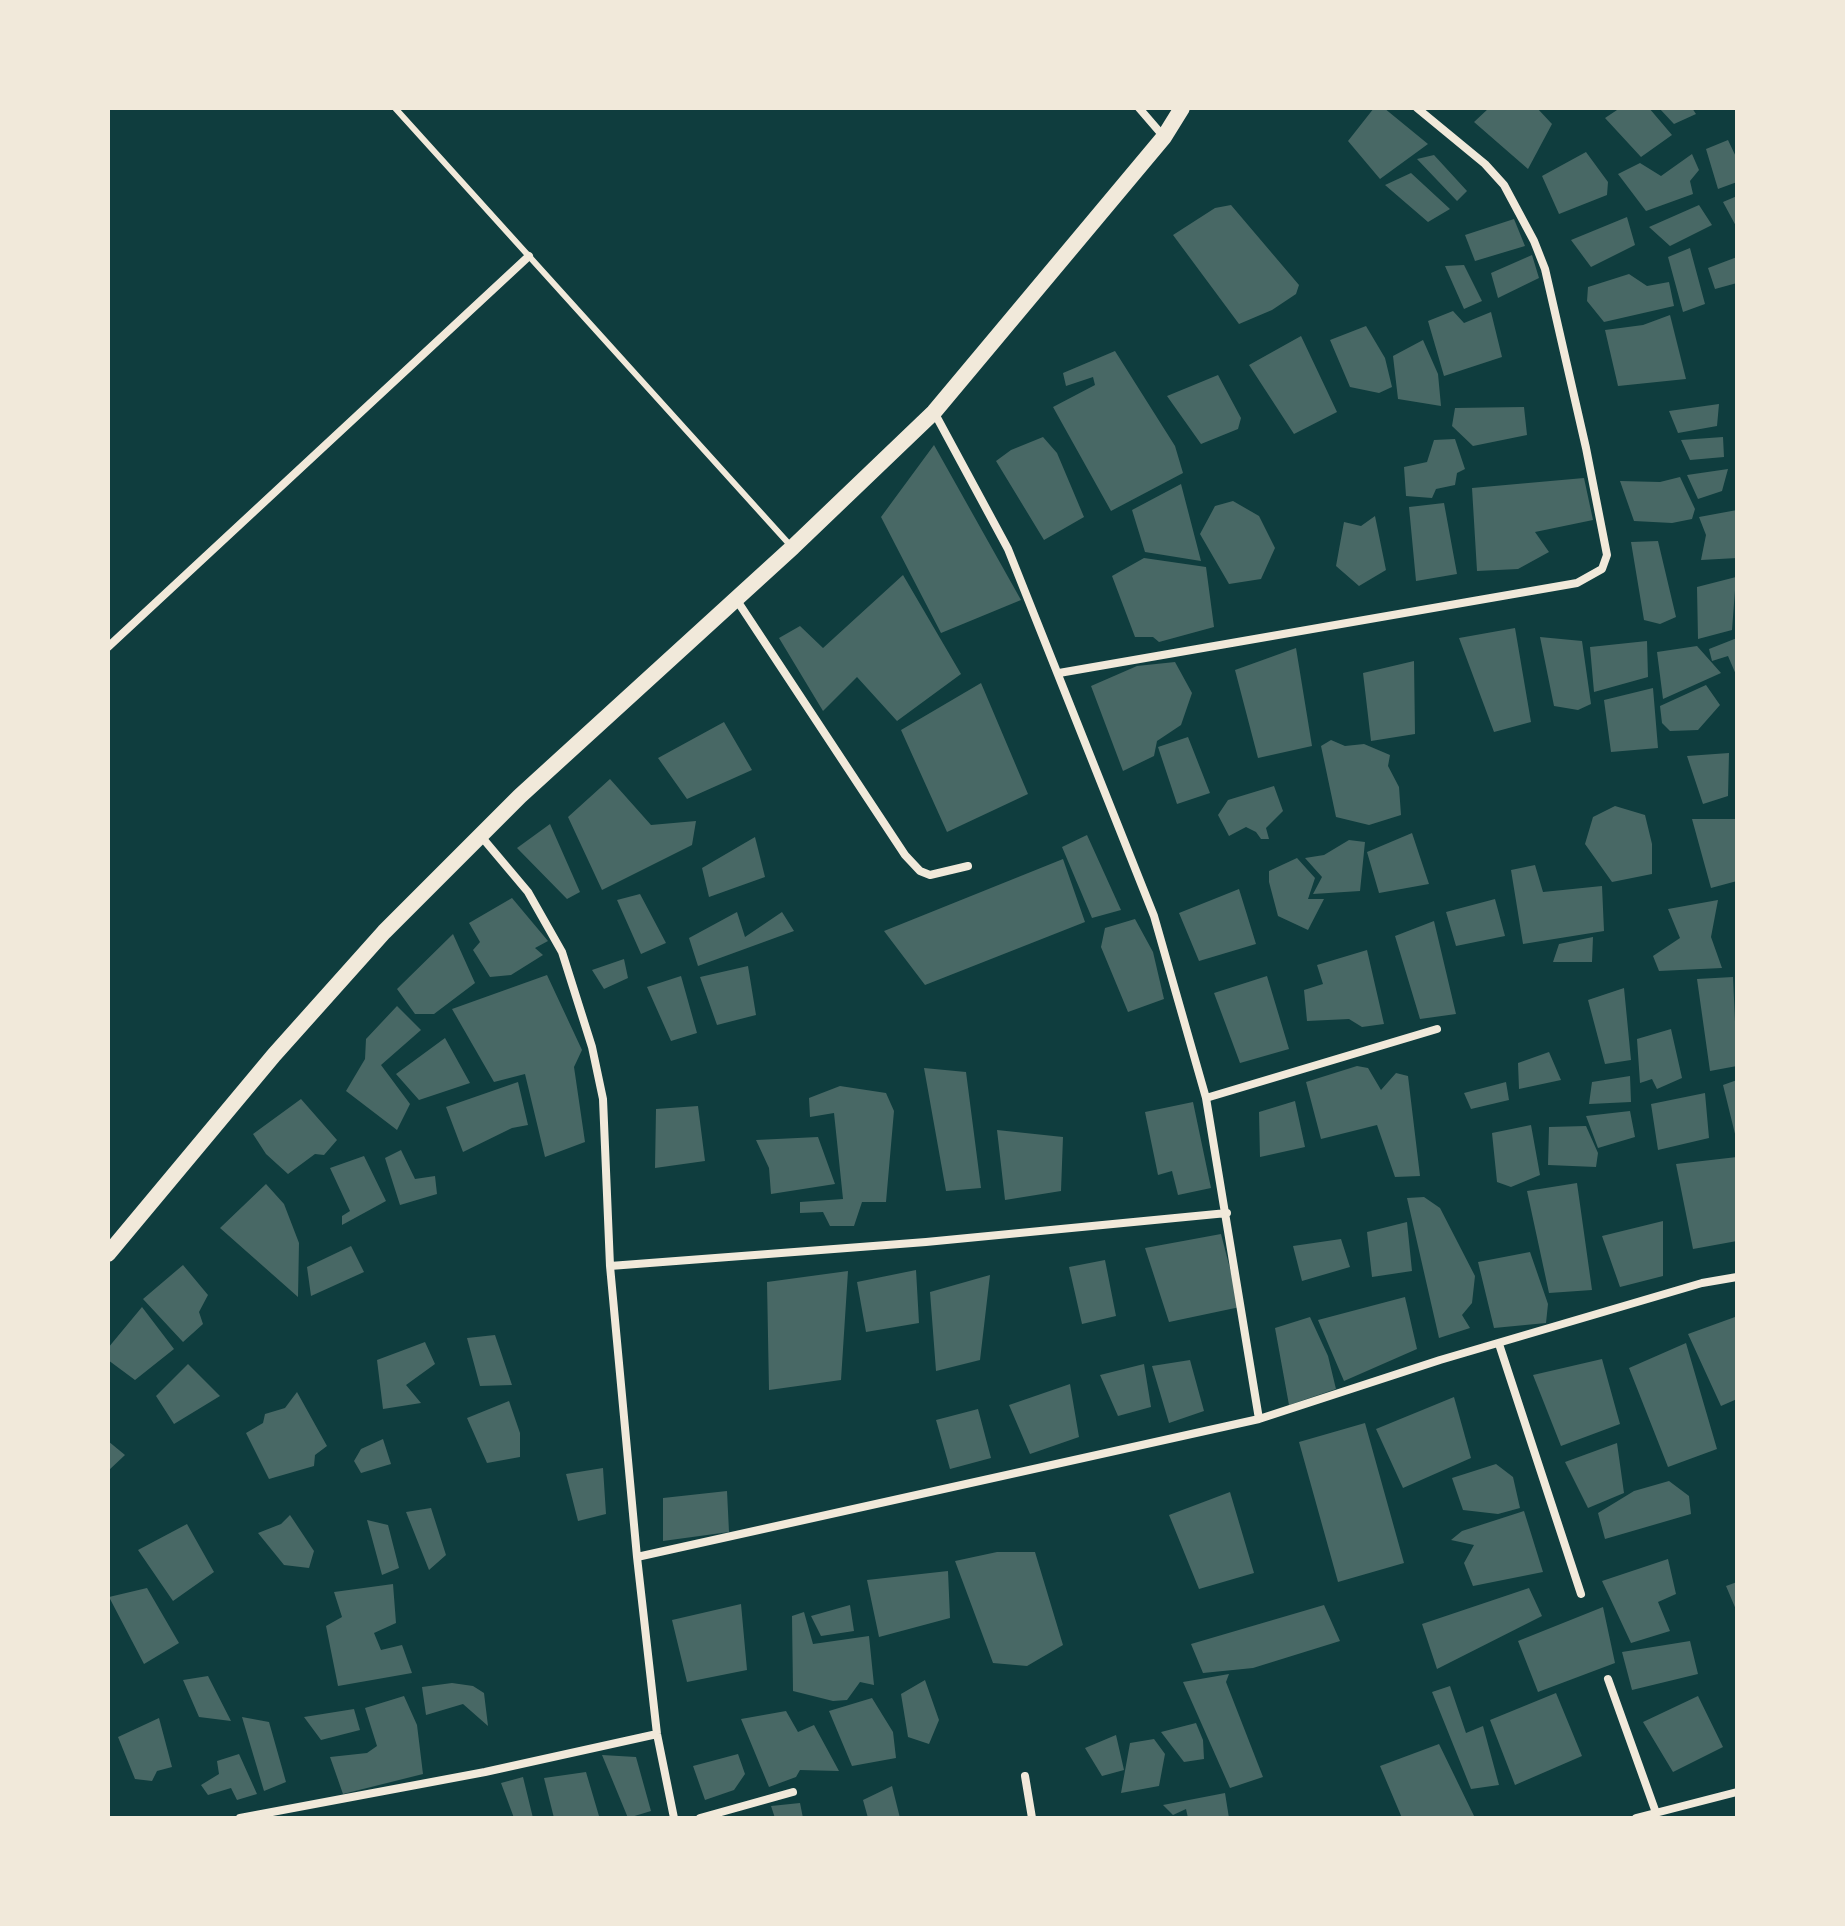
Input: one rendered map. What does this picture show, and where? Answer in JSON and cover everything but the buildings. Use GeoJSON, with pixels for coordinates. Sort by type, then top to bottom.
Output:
{"type":"FeatureCollection","features":[{"type":"Feature","properties":{"kind":"main road"},"geometry":{"type":"LineString","coordinates":[[108,1254],[294,1033],[384,932],[480,835],[793,547],[934,412],[1164,137],[1182,108]]}},
{"type":"Feature","properties":{"kind":"street"},"geometry":{"type":"LineString","coordinates":[[1139,108],[1164,137]]}},
{"type":"Feature","properties":{"kind":"street"},"geometry":{"type":"LineString","coordinates":[[1059,673],[1577,583],[1602,569],[1607,555],[1586,448],[1545,269],[1534,241],[1504,185],[1485,164],[1417,108]]}},
{"type":"Feature","properties":{"kind":"street"},"geometry":{"type":"LineString","coordinates":[[108,646],[529,256]]}},
{"type":"Feature","properties":{"kind":"street"},"geometry":{"type":"LineString","coordinates":[[934,412],[1008,549],[1154,916],[1206,1098],[1259,1419]]}},
{"type":"Feature","properties":{"kind":"street"},"geometry":{"type":"LineString","coordinates":[[736,599],[905,855],[920,871],[930,875],[968,866]]}},
{"type":"Feature","properties":{"kind":"street"},"geometry":{"type":"LineString","coordinates":[[480,835],[528,892],[562,952],[588,1034],[603,1099],[610,1266],[637,1557],[657,1734],[674,1818]]}},
{"type":"Feature","properties":{"kind":"street"},"geometry":{"type":"LineString","coordinates":[[1206,1098],[1437,1029]]}},
{"type":"Feature","properties":{"kind":"street"},"geometry":{"type":"LineString","coordinates":[[610,1266],[942,1241],[1227,1213]]}},
{"type":"Feature","properties":{"kind":"street"},"geometry":{"type":"LineString","coordinates":[[637,1557],[1259,1419],[1702,1283],[1737,1277]]}},
{"type":"Feature","properties":{"kind":"street"},"geometry":{"type":"LineString","coordinates":[[1499,1344],[1581,1594]]}},
{"type":"Feature","properties":{"kind":"street"},"geometry":{"type":"LineString","coordinates":[[1608,1679],[1655,1810]]}},
{"type":"Feature","properties":{"kind":"street"},"geometry":{"type":"LineString","coordinates":[[240,1818],[485,1772],[657,1734]]}},
{"type":"Feature","properties":{"kind":"street"},"geometry":{"type":"LineString","coordinates":[[1025,1776],[1032,1818]]}},
{"type":"Feature","properties":{"kind":"street"},"geometry":{"type":"LineString","coordinates":[[700,1818],[793,1792]]}},
{"type":"Feature","properties":{"kind":"street"},"geometry":{"type":"LineString","coordinates":[[1636,1818],[1655,1810],[1737,1792]]}},
{"type":"Feature","properties":{"kind":"lane"},"geometry":{"type":"LineString","coordinates":[[395,108],[793,547]]}}]}
